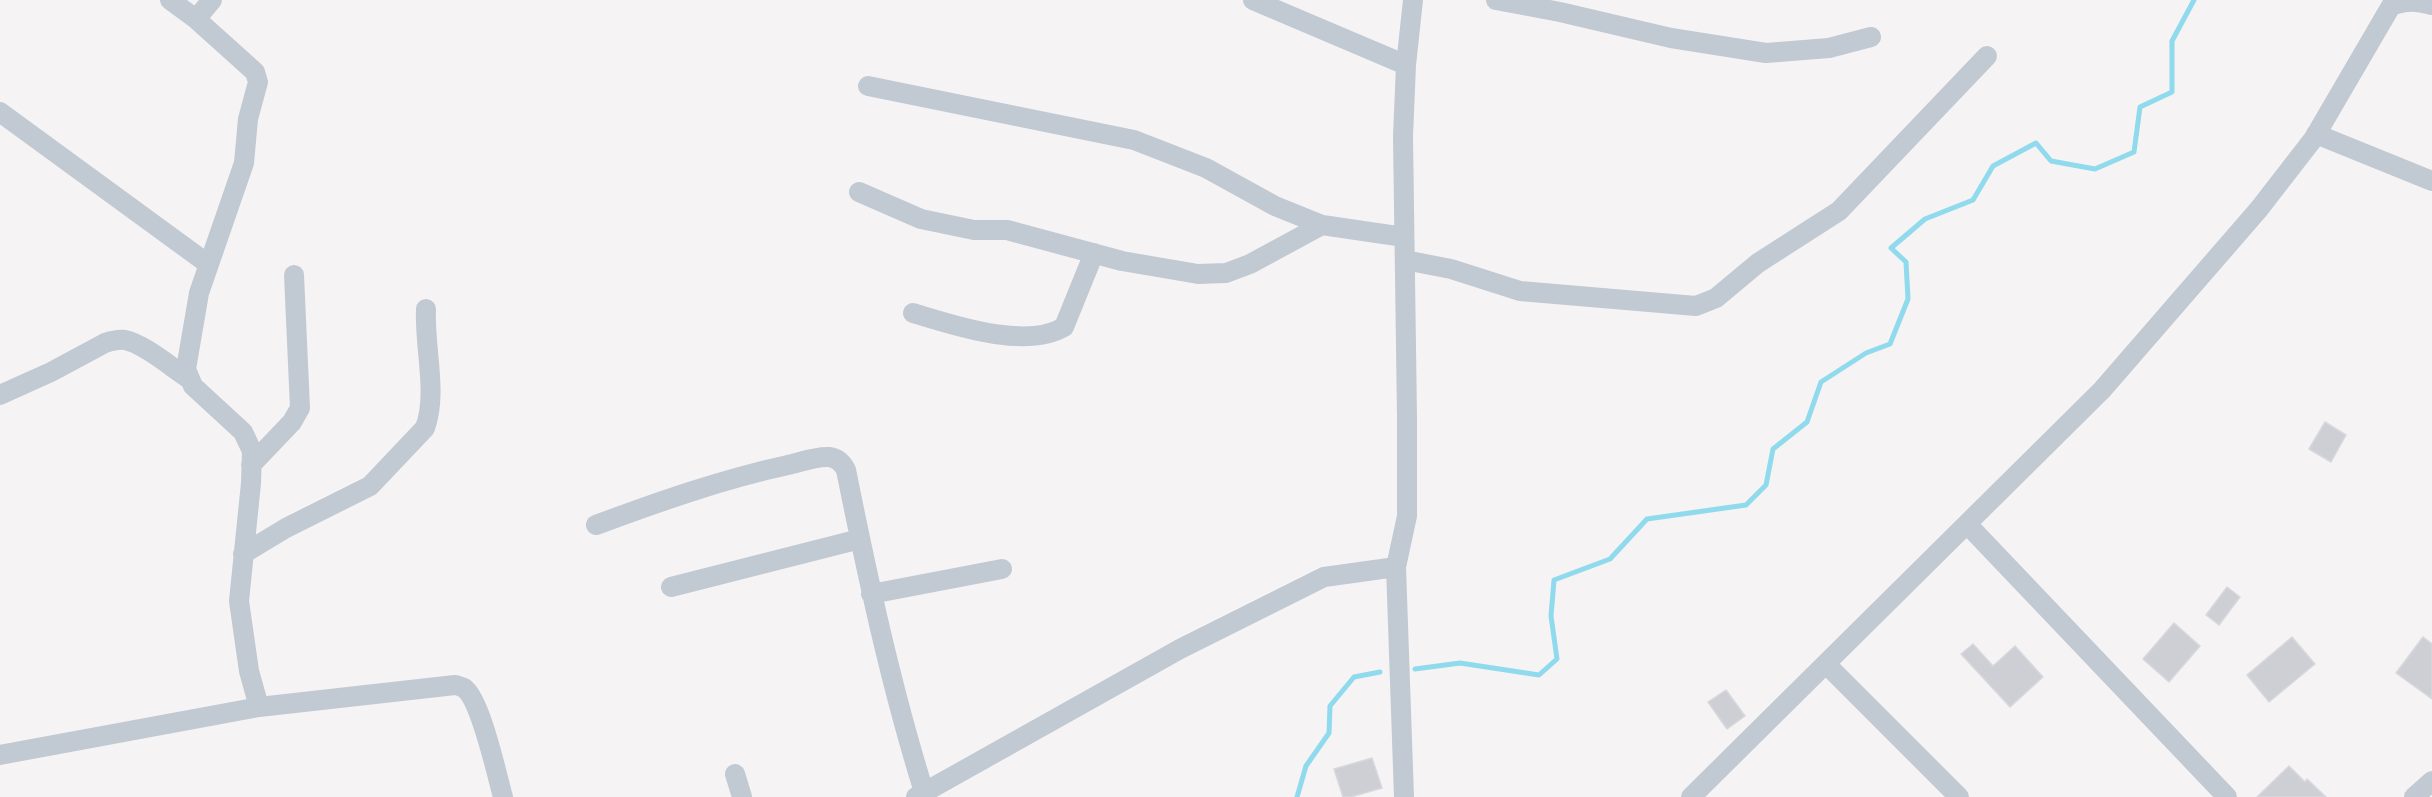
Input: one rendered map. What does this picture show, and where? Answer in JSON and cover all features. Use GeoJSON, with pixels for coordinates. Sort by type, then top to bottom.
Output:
{"type":"FeatureCollection","features":[{"type":"Feature","properties":{"kind":"street"},"geometry":{"type":"LineString","coordinates":[[170,0],[196,19],[255,72],[258,82],[248,119],[244,163],[199,293],[186,369],[193,386],[243,432],[252,451],[239,601],[249,671],[259,707]]}},
{"type":"Feature","properties":{"kind":"street"},"geometry":{"type":"LineString","coordinates":[[196,19],[212,0]]}},
{"type":"Feature","properties":{"kind":"street"},"geometry":{"type":"LineString","coordinates":[[1253,0],[1406,65]]}},
{"type":"Feature","properties":{"kind":"street"},"geometry":{"type":"LineString","coordinates":[[1404,797],[1396,567],[1407,516],[1403,136],[1406,65],[1413,0]]}},
{"type":"Feature","properties":{"kind":"street"},"geometry":{"type":"LineString","coordinates":[[1496,0],[1560,12],[1671,38],[1766,53],[1829,48],[1871,37]]}},
{"type":"Feature","properties":{"kind":"street"},"geometry":{"type":"LineString","coordinates":[[1691,797],[2102,390],[2259,209],[2316,134],[2391,6],[2402,1],[2432,5]]}},
{"type":"Feature","properties":{"kind":"street"},"geometry":{"type":"LineString","coordinates":[[1405,260],[1451,269],[1520,291],[1696,306],[1716,298],[1758,262],[1839,211],[1987,56]]}},
{"type":"Feature","properties":{"kind":"street"},"geometry":{"type":"LineString","coordinates":[[868,86],[1134,140],[1206,168],[1275,206],[1322,225],[1404,237]]}},
{"type":"Feature","properties":{"kind":"street"},"geometry":{"type":"LineString","coordinates":[[0,112],[208,264]]}},
{"type":"Feature","properties":{"kind":"street"},"geometry":{"type":"LineString","coordinates":[[2316,134],[2432,181]]}},
{"type":"Feature","properties":{"kind":"street"},"geometry":{"type":"LineString","coordinates":[[859,192],[921,219],[974,231],[1007,230],[1122,261],[1198,274],[1226,273],[1250,264],[1322,225]]}},
{"type":"Feature","properties":{"kind":"street"},"geometry":{"type":"LineString","coordinates":[[913,313],[974,332],[1032,337],[1053,334],[1064,327],[1095,254]]}},
{"type":"Feature","properties":{"kind":"street"},"geometry":{"type":"LineString","coordinates":[[251,465],[292,422],[300,408],[294,274]]}},
{"type":"Feature","properties":{"kind":"street"},"geometry":{"type":"LineString","coordinates":[[243,554],[286,528],[370,486],[425,428],[430,416],[431,401],[425,329],[426,309]]}},
{"type":"Feature","properties":{"kind":"street"},"geometry":{"type":"LineString","coordinates":[[0,395],[51,372],[105,343],[125,340],[140,346],[188,378]]}},
{"type":"Feature","properties":{"kind":"street"},"geometry":{"type":"LineString","coordinates":[[596,525],[641,508],[770,469],[826,457],[836,459],[846,470],[871,594],[920,795],[1180,649],[1225,628],[1304,585],[1324,577],[1396,567]]}},
{"type":"Feature","properties":{"kind":"street"},"geometry":{"type":"LineString","coordinates":[[1967,524],[2227,797]]}},
{"type":"Feature","properties":{"kind":"street"},"geometry":{"type":"LineString","coordinates":[[671,587],[860,539]]}},
{"type":"Feature","properties":{"kind":"street"},"geometry":{"type":"LineString","coordinates":[[871,594],[1002,569]]}},
{"type":"Feature","properties":{"kind":"street"},"geometry":{"type":"LineString","coordinates":[[1827,664],[1959,797]]}},
{"type":"Feature","properties":{"kind":"street"},"geometry":{"type":"LineString","coordinates":[[0,756],[259,707],[456,685],[464,688],[470,694],[489,742],[502,797]]}},
{"type":"Feature","properties":{"kind":"street"},"geometry":{"type":"LineString","coordinates":[[735,774],[742,797]]}},
{"type":"Feature","properties":{"kind":"street"},"geometry":{"type":"LineString","coordinates":[[2415,797],[2432,781]]}},
{"type":"Feature","properties":{"kind":"building"},"geometry":{"type":"Polygon","coordinates":[[[2325,422],[2346,435],[2331,462],[2309,449],[2325,422]]]}},
{"type":"Feature","properties":{"kind":"building"},"geometry":{"type":"Polygon","coordinates":[[[2227,587],[2240,597],[2219,625],[2206,615],[2227,587]]]}},
{"type":"Feature","properties":{"kind":"building"},"geometry":{"type":"Polygon","coordinates":[[[2174,623],[2200,646],[2169,682],[2143,659],[2174,623]]]}},
{"type":"Feature","properties":{"kind":"building"},"geometry":{"type":"Polygon","coordinates":[[[2292,637],[2315,664],[2269,702],[2247,675],[2292,637]]]}},
{"type":"Feature","properties":{"kind":"building"},"geometry":{"type":"Polygon","coordinates":[[[2423,637],[2432,644],[2432,699],[2396,673],[2423,637]]]}},
{"type":"Feature","properties":{"kind":"building"},"geometry":{"type":"Polygon","coordinates":[[[1973,644],[1993,666],[2015,646],[2043,677],[2010,707],[1961,654],[1973,644]]]}},
{"type":"Feature","properties":{"kind":"building"},"geometry":{"type":"Polygon","coordinates":[[[1726,690],[1745,716],[1727,729],[1708,702],[1726,690]]]}},
{"type":"Feature","properties":{"kind":"building"},"geometry":{"type":"Polygon","coordinates":[[[1372,758],[1382,788],[1343,797],[1334,769],[1372,758]]]}},
{"type":"Feature","properties":{"kind":"building"},"geometry":{"type":"Polygon","coordinates":[[[2289,766],[2305,782],[2307,779],[2326,797],[2257,797],[2289,766]]]}},
{"type":"Feature","properties":{"kind":"waterway"},"geometry":{"type":"LineString","coordinates":[[1415,669],[1460,663],[1539,675],[1557,659],[1551,616],[1554,580],[1610,559],[1647,519],[1746,505],[1766,485],[1773,449],[1807,422],[1821,382],[1866,353],[1890,344],[1908,299],[1906,262],[1891,248],[1925,219],[1973,200],[1993,166],[2036,143],[2051,161],[2095,169],[2134,152],[2140,107],[2172,92],[2172,41],[2194,0]]}},
{"type":"Feature","properties":{"kind":"waterway"},"geometry":{"type":"LineString","coordinates":[[1297,797],[1306,766],[1329,733],[1330,706],[1354,677],[1380,672]]}}]}
